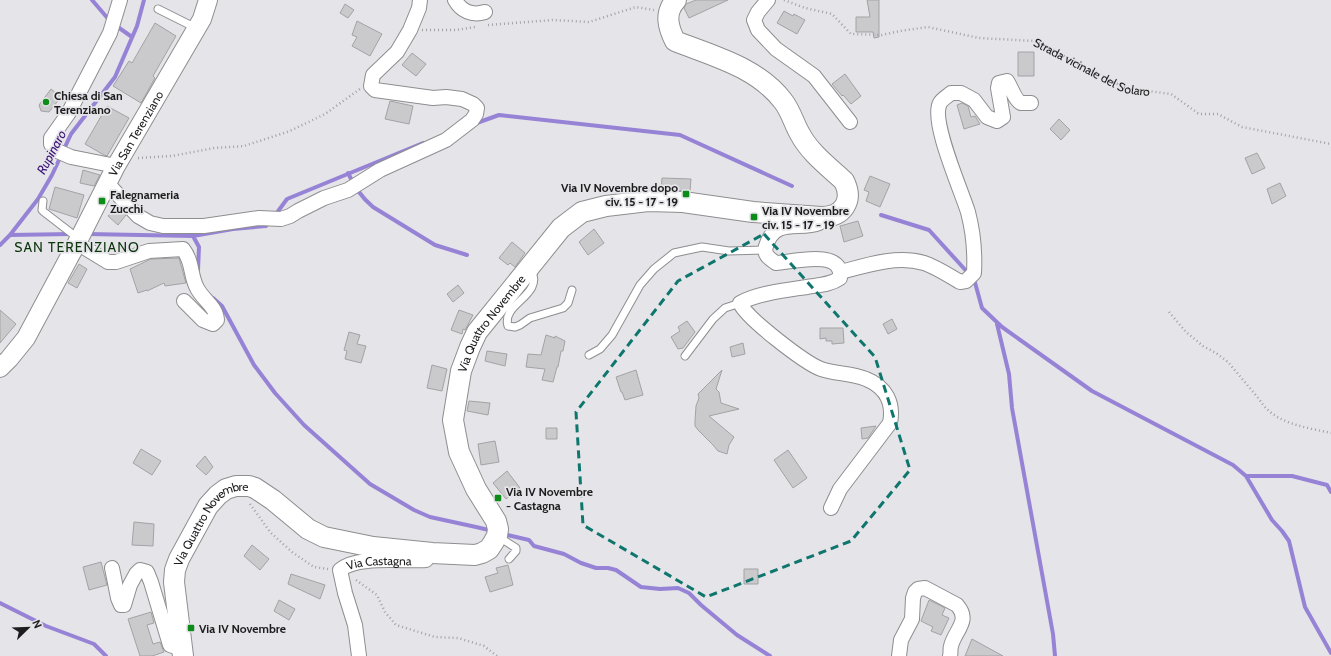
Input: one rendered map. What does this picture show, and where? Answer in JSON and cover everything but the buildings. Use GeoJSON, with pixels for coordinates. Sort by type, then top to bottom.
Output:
{"type":"FeatureCollection","features":[{"type":"Feature","properties":{"kind":"main road","name":"Via Quattro Novembre"},"geometry":{"type":"LineString","coordinates":[[182,652],[174,582],[175,570],[185,546],[208,506],[226,489],[236,486],[249,486],[255,488],[308,529],[324,537],[374,547],[432,553],[475,555],[489,549],[493,543],[497,530],[496,521],[476,489],[459,452],[453,420],[461,371],[477,332],[561,228],[582,212],[606,206],[648,200],[683,202],[753,212],[825,217],[836,215],[842,210],[846,204],[848,196],[844,181],[808,146],[800,134],[784,102],[759,78],[734,63],[675,42],[668,28],[669,11],[671,5],[676,0]]}},
{"type":"Feature","properties":{"kind":"street"},"geometry":{"type":"LineString","coordinates":[[116,166],[71,157],[55,150],[51,144],[51,138],[68,114],[110,33],[120,0]]}},
{"type":"Feature","properties":{"kind":"street","name":"Via San Terenziano"},"geometry":{"type":"LineString","coordinates":[[0,368],[26,338],[116,166],[202,18],[208,0]]}},
{"type":"Feature","properties":{"kind":"street"},"geometry":{"type":"LineString","coordinates":[[107,183],[138,216],[150,223],[163,226],[204,226],[259,218],[281,219],[290,216],[298,210],[324,198],[348,190],[380,170],[446,140],[472,120],[476,114],[477,108],[473,104],[462,99],[433,98],[375,90],[371,86],[374,75],[397,52],[410,30],[419,8],[420,0]]}},
{"type":"Feature","properties":{"kind":"street"},"geometry":{"type":"LineString","coordinates":[[455,0],[459,6],[469,13],[480,14],[485,12]]}},
{"type":"Feature","properties":{"kind":"street"},"geometry":{"type":"LineString","coordinates":[[768,0],[758,12],[754,20],[758,30],[776,49],[814,76],[850,122]]}},
{"type":"Feature","properties":{"kind":"street"},"geometry":{"type":"LineString","coordinates":[[841,272],[878,263],[891,261],[912,261],[925,263],[960,282],[966,281],[974,273],[975,254],[968,213],[950,166],[941,132],[938,113],[940,103],[951,92],[961,93],[974,100],[987,117],[997,121],[1003,117],[998,88],[999,83],[1007,81],[1012,87],[1015,97],[1020,102],[1031,104]]}},
{"type":"Feature","properties":{"kind":"street"},"geometry":{"type":"LineString","coordinates":[[825,217],[821,222],[815,225],[786,226],[772,233],[764,250],[769,259],[776,264],[811,258],[832,260],[839,267],[841,272],[840,278],[834,282],[759,296],[740,304],[747,313],[806,361],[821,369],[866,379],[880,388],[889,401],[892,413],[890,423],[840,489],[831,508]]}},
{"type":"Feature","properties":{"kind":"street"},"geometry":{"type":"LineString","coordinates":[[78,241],[108,262],[116,262],[149,251],[177,248],[183,249],[188,256],[196,287],[216,312],[217,320],[213,324],[203,320],[184,300]]}},
{"type":"Feature","properties":{"kind":"street","name":"Via Castagna"},"geometry":{"type":"LineString","coordinates":[[360,656],[355,625],[340,570],[344,566],[380,560],[426,560],[432,553]]}},
{"type":"Feature","properties":{"kind":"street"},"geometry":{"type":"LineString","coordinates":[[112,568],[118,598],[121,605],[124,605],[136,574],[140,570],[147,572],[170,645],[182,652]]}},
{"type":"Feature","properties":{"kind":"street"},"geometry":{"type":"LineString","coordinates":[[899,656],[901,640],[912,619],[913,595],[918,589],[925,588],[952,602],[961,609],[963,621],[951,646],[950,656]]}},
{"type":"Feature","properties":{"kind":"lane"},"geometry":{"type":"LineString","coordinates":[[158,9],[196,28]]}},
{"type":"Feature","properties":{"kind":"lane"},"geometry":{"type":"LineString","coordinates":[[43,201],[42,210],[51,216],[78,241]]}},
{"type":"Feature","properties":{"kind":"lane"},"geometry":{"type":"LineString","coordinates":[[589,355],[600,349],[612,335],[640,285],[654,269],[674,253],[702,248],[730,251],[764,250]]}},
{"type":"Feature","properties":{"kind":"lane"},"geometry":{"type":"LineString","coordinates":[[530,267],[535,280],[532,288],[508,315],[506,321],[508,326],[514,327],[530,318],[562,308],[568,303],[572,290]]}},
{"type":"Feature","properties":{"kind":"lane"},"geometry":{"type":"LineString","coordinates":[[685,356],[713,319],[725,308],[740,304]]}},
{"type":"Feature","properties":{"kind":"lane"},"geometry":{"type":"LineString","coordinates":[[497,530],[516,548],[516,551],[509,559]]}},
{"type":"Feature","properties":{"kind":"path","name":"Strada vicinale del Solaro"},"geometry":{"type":"LineString","coordinates":[[784,0],[804,8],[832,14],[851,34],[882,35],[928,27],[979,38],[1034,41],[1125,88],[1171,94],[1199,114],[1218,114],[1242,126],[1331,144]]}},
{"type":"Feature","properties":{"kind":"path"},"geometry":{"type":"LineString","coordinates":[[1169,312],[1186,332],[1203,346],[1228,362],[1272,415],[1292,424],[1331,434]]}},
{"type":"Feature","properties":{"kind":"path"},"geometry":{"type":"LineString","coordinates":[[236,486],[270,532],[292,552],[314,567],[340,570],[377,595],[385,612],[396,625],[435,637],[458,638],[484,646],[497,656]]}},
{"type":"Feature","properties":{"kind":"highlighted area"},"geometry":{"type":"Polygon","coordinates":[[[764,234],[875,357],[910,470],[851,541],[706,597],[583,525],[576,412],[678,281],[764,234]]]}},
{"type":"Feature","properties":{"kind":"waterway"},"geometry":{"type":"LineString","coordinates":[[92,0],[110,21]]}},
{"type":"Feature","properties":{"kind":"waterway","name":"Rupinaro"},"geometry":{"type":"LineString","coordinates":[[0,245],[10,235],[38,199],[52,175],[71,134],[115,77],[137,26],[144,0]]}},
{"type":"Feature","properties":{"kind":"waterway"},"geometry":{"type":"LineString","coordinates":[[115,25],[132,37]]}},
{"type":"Feature","properties":{"kind":"waterway"},"geometry":{"type":"LineString","coordinates":[[474,124],[499,115],[680,135],[792,186]]}},
{"type":"Feature","properties":{"kind":"waterway"},"geometry":{"type":"LineString","coordinates":[[276,214],[287,199],[423,143]]}},
{"type":"Feature","properties":{"kind":"waterway"},"geometry":{"type":"LineString","coordinates":[[348,173],[359,192],[373,207],[435,245],[467,255]]}},
{"type":"Feature","properties":{"kind":"waterway"},"geometry":{"type":"LineString","coordinates":[[881,215],[929,230],[969,274]]}},
{"type":"Feature","properties":{"kind":"waterway"},"geometry":{"type":"LineString","coordinates":[[87,234],[193,236],[233,229],[266,226]]}},
{"type":"Feature","properties":{"kind":"waterway"},"geometry":{"type":"LineString","coordinates":[[10,235],[72,234]]}},
{"type":"Feature","properties":{"kind":"waterway"},"geometry":{"type":"LineString","coordinates":[[193,236],[199,247],[198,270]]}},
{"type":"Feature","properties":{"kind":"waterway"},"geometry":{"type":"LineString","coordinates":[[974,279],[982,308],[1002,327],[1092,391],[1233,465],[1246,476],[1292,476],[1327,485],[1331,492]]}},
{"type":"Feature","properties":{"kind":"waterway"},"geometry":{"type":"LineString","coordinates":[[213,298],[222,306],[254,365],[275,393],[304,425],[370,484],[414,510],[430,517],[493,531]]}},
{"type":"Feature","properties":{"kind":"waterway"},"geometry":{"type":"LineString","coordinates":[[997,324],[1009,374],[1012,408],[1053,634],[1055,656]]}},
{"type":"Feature","properties":{"kind":"waterway"},"geometry":{"type":"LineString","coordinates":[[1246,476],[1272,520],[1289,541],[1305,607],[1331,653]]}},
{"type":"Feature","properties":{"kind":"waterway"},"geometry":{"type":"LineString","coordinates":[[503,534],[529,540],[534,546],[564,554],[581,563],[596,568],[616,570],[641,587],[660,589],[678,588],[689,593],[737,635],[770,656]]}},
{"type":"Feature","properties":{"kind":"waterway"},"geometry":{"type":"LineString","coordinates":[[0,603],[46,626],[94,644],[106,656]]}},
{"type":"Feature","properties":{"kind":"place","name":"Chiesa di San Terenziano"},"geometry":{"type":"Point","coordinates":[46,102]}},
{"type":"Feature","properties":{"kind":"place","name":"Via IV Novembre dopo civ. 15 - 17 - 19"},"geometry":{"type":"Point","coordinates":[686,194]}},
{"type":"Feature","properties":{"kind":"place","name":"Falegnameria Zucchi"},"geometry":{"type":"Point","coordinates":[102,201]}},
{"type":"Feature","properties":{"kind":"place","name":"Via IV Novembre civ. 15 - 17 - 19"},"geometry":{"type":"Point","coordinates":[754,217]}},
{"type":"Feature","properties":{"kind":"place","name":"Via IV Novembre - Castagna"},"geometry":{"type":"Point","coordinates":[498,498]}},
{"type":"Feature","properties":{"kind":"place","name":"Via IV Novembre"},"geometry":{"type":"Point","coordinates":[191,628]}},
{"type":"Feature","properties":{"kind":"district","name":"SAN TERENZIANO"},"geometry":{"type":"Point","coordinates":[77,247]}}]}
